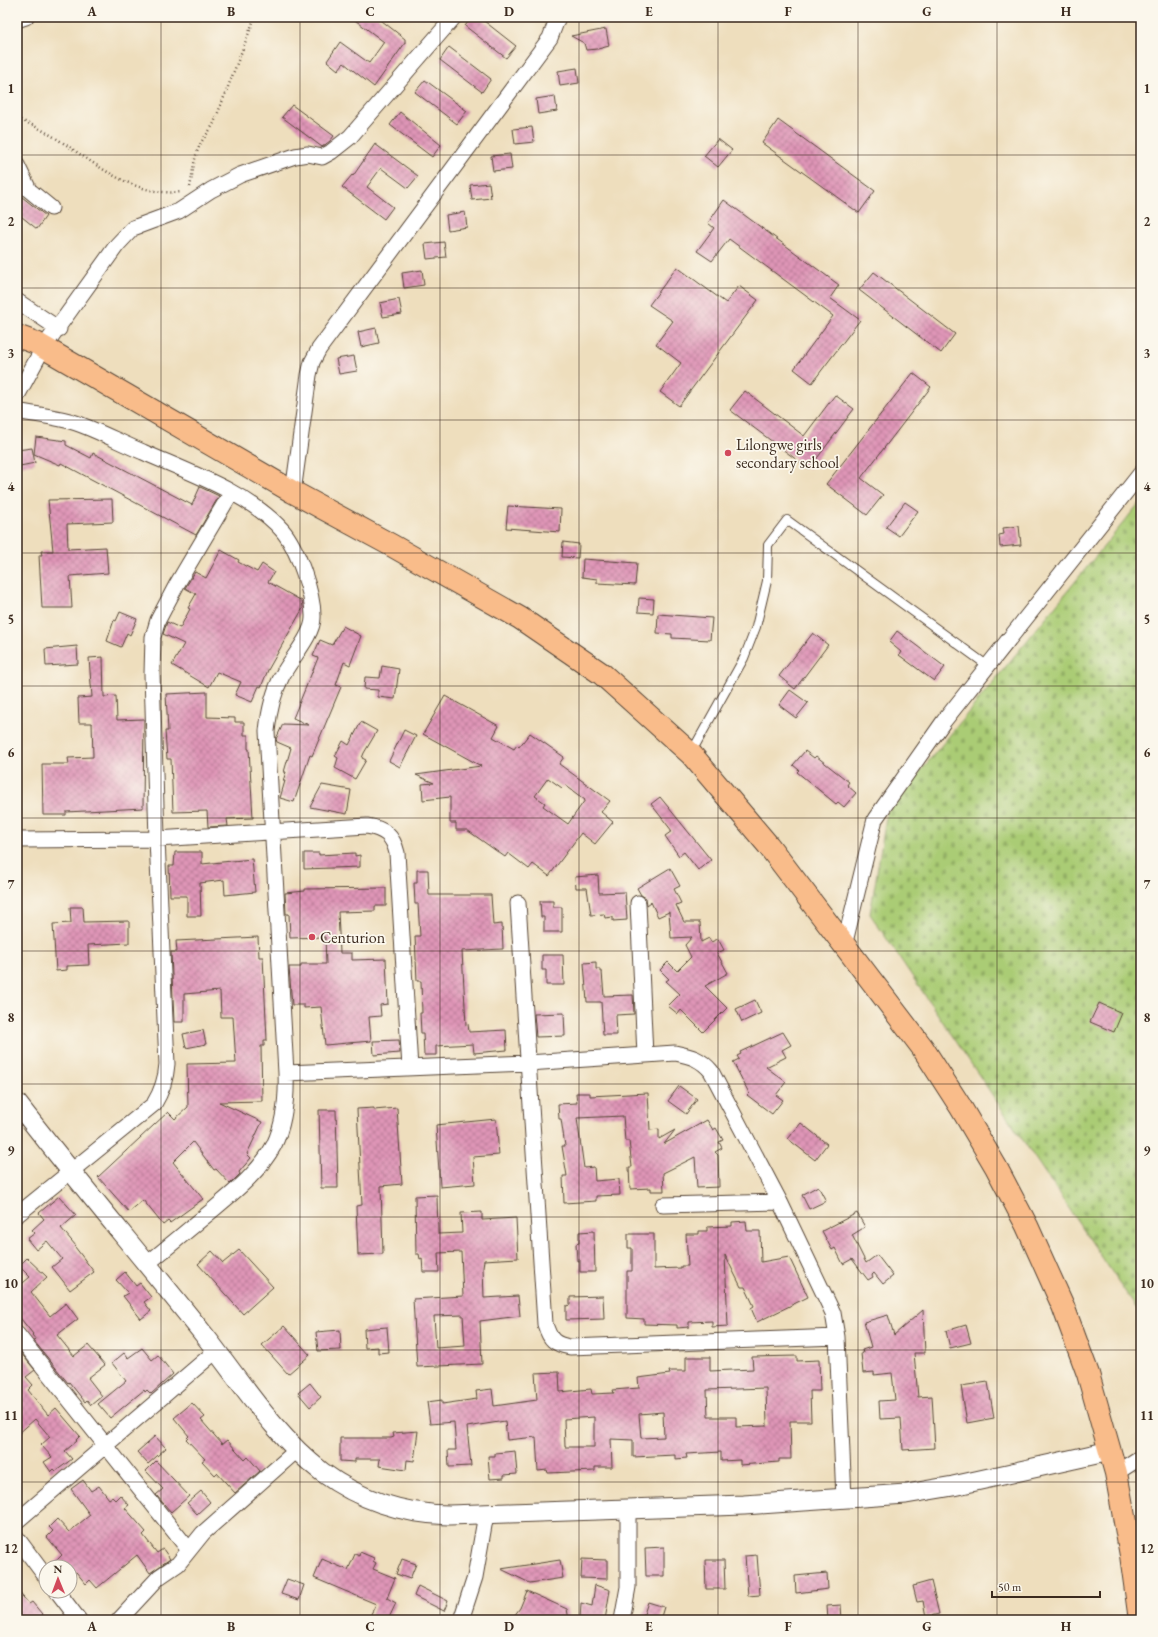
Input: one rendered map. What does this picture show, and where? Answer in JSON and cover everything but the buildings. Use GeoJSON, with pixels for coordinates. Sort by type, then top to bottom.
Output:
{"type":"FeatureCollection","features":[{"type":"Feature","properties":{"kind":"highway"},"geometry":{"type":"LineString","coordinates":[[17,325],[32,343],[293,492],[391,544],[520,618],[602,674],[691,754],[768,845],[922,1047],[996,1167],[1027,1226],[1063,1306],[1081,1354],[1110,1451],[1116,1473],[1131,1555],[1140,1620]]}},
{"type":"Feature","properties":{"kind":"street"},"geometry":{"type":"LineString","coordinates":[[17,20],[26,17]]}},
{"type":"Feature","properties":{"kind":"street"},"geometry":{"type":"LineString","coordinates":[[17,396],[32,343],[59,328],[117,245],[133,228],[179,211],[211,190],[240,175],[276,162],[308,154],[322,157],[331,152],[350,137],[454,17]]}},
{"type":"Feature","properties":{"kind":"street"},"geometry":{"type":"LineString","coordinates":[[293,492],[309,375],[312,362],[319,348],[550,38],[558,17]]}},
{"type":"Feature","properties":{"kind":"street"},"geometry":{"type":"LineString","coordinates":[[17,165],[29,190],[51,208]]}},
{"type":"Feature","properties":{"kind":"street"},"geometry":{"type":"LineString","coordinates":[[17,301],[59,328]]}},
{"type":"Feature","properties":{"kind":"street"},"geometry":{"type":"LineString","coordinates":[[17,411],[75,423],[184,470],[231,493],[255,507],[281,529],[290,540],[297,554],[313,608],[313,620],[309,631],[282,676],[273,696],[266,731],[286,1073],[287,1095],[284,1112],[276,1140],[264,1159],[243,1185],[147,1264]]}},
{"type":"Feature","properties":{"kind":"street"},"geometry":{"type":"LineString","coordinates":[[844,946],[875,819],[944,721],[1141,473]]}},
{"type":"Feature","properties":{"kind":"street"},"geometry":{"type":"LineString","coordinates":[[17,1215],[154,1104],[162,1091],[166,1078],[167,1064],[156,840],[152,674],[153,637],[158,620],[171,595],[231,493]]}},
{"type":"Feature","properties":{"kind":"street"},"geometry":{"type":"LineString","coordinates":[[17,840],[156,840],[367,826],[379,828],[388,833],[394,842],[397,853],[410,1068]]}},
{"type":"Feature","properties":{"kind":"street"},"geometry":{"type":"LineString","coordinates":[[638,903],[645,1055]]}},
{"type":"Feature","properties":{"kind":"street"},"geometry":{"type":"LineString","coordinates":[[518,904],[545,1324],[549,1335],[557,1345],[570,1347],[837,1337]]}},
{"type":"Feature","properties":{"kind":"street"},"geometry":{"type":"LineString","coordinates":[[286,1073],[528,1063],[675,1053],[690,1056],[703,1062],[711,1071],[780,1202],[833,1314],[837,1337],[844,1499]]}},
{"type":"Feature","properties":{"kind":"street"},"geometry":{"type":"LineString","coordinates":[[17,1103],[70,1172],[217,1350],[284,1438],[328,1476],[346,1488],[370,1500],[422,1514],[486,1514],[744,1505],[844,1499],[906,1494],[953,1486],[1110,1451]]}},
{"type":"Feature","properties":{"kind":"street"},"geometry":{"type":"LineString","coordinates":[[663,1205],[780,1202]]}},
{"type":"Feature","properties":{"kind":"street"},"geometry":{"type":"LineString","coordinates":[[17,1334],[189,1550]]}},
{"type":"Feature","properties":{"kind":"street"},"geometry":{"type":"LineString","coordinates":[[17,1521],[217,1350]]}},
{"type":"Feature","properties":{"kind":"street"},"geometry":{"type":"LineString","coordinates":[[119,1620],[159,1577],[178,1564],[203,1533],[297,1450]]}},
{"type":"Feature","properties":{"kind":"street"},"geometry":{"type":"LineString","coordinates":[[1116,1473],[1141,1457]]}},
{"type":"Feature","properties":{"kind":"street"},"geometry":{"type":"LineString","coordinates":[[622,1620],[628,1586],[628,1509]]}},
{"type":"Feature","properties":{"kind":"street"},"geometry":{"type":"LineString","coordinates":[[461,1620],[475,1577],[486,1514]]}},
{"type":"Feature","properties":{"kind":"street"},"geometry":{"type":"LineString","coordinates":[[17,1538],[38,1566]]}},
{"type":"Feature","properties":{"kind":"street"},"geometry":{"type":"LineString","coordinates":[[63,1599],[79,1620]]}},
{"type":"Feature","properties":{"kind":"lane"},"geometry":{"type":"LineString","coordinates":[[691,754],[744,658],[756,628],[767,581],[768,545],[787,520],[988,666]]}},
{"type":"Feature","properties":{"kind":"path"},"geometry":{"type":"LineString","coordinates":[[211,190],[189,191],[197,154],[202,140],[208,135],[214,123],[255,17]]}},
{"type":"Feature","properties":{"kind":"path"},"geometry":{"type":"LineString","coordinates":[[17,119],[45,132],[119,180],[132,186],[152,191],[171,193],[183,192]]}},
{"type":"Feature","properties":{"kind":"green space"},"geometry":{"type":"Polygon","coordinates":[[[1141,501],[1141,1315],[870,914],[887,812],[1141,501]]]}},
{"type":"Feature","properties":{"kind":"place","name":"Lilongwe girls secondary school"},"geometry":{"type":"Point","coordinates":[728,453]}},
{"type":"Feature","properties":{"kind":"place","name":"Centurion"},"geometry":{"type":"Point","coordinates":[312,937]}}]}
